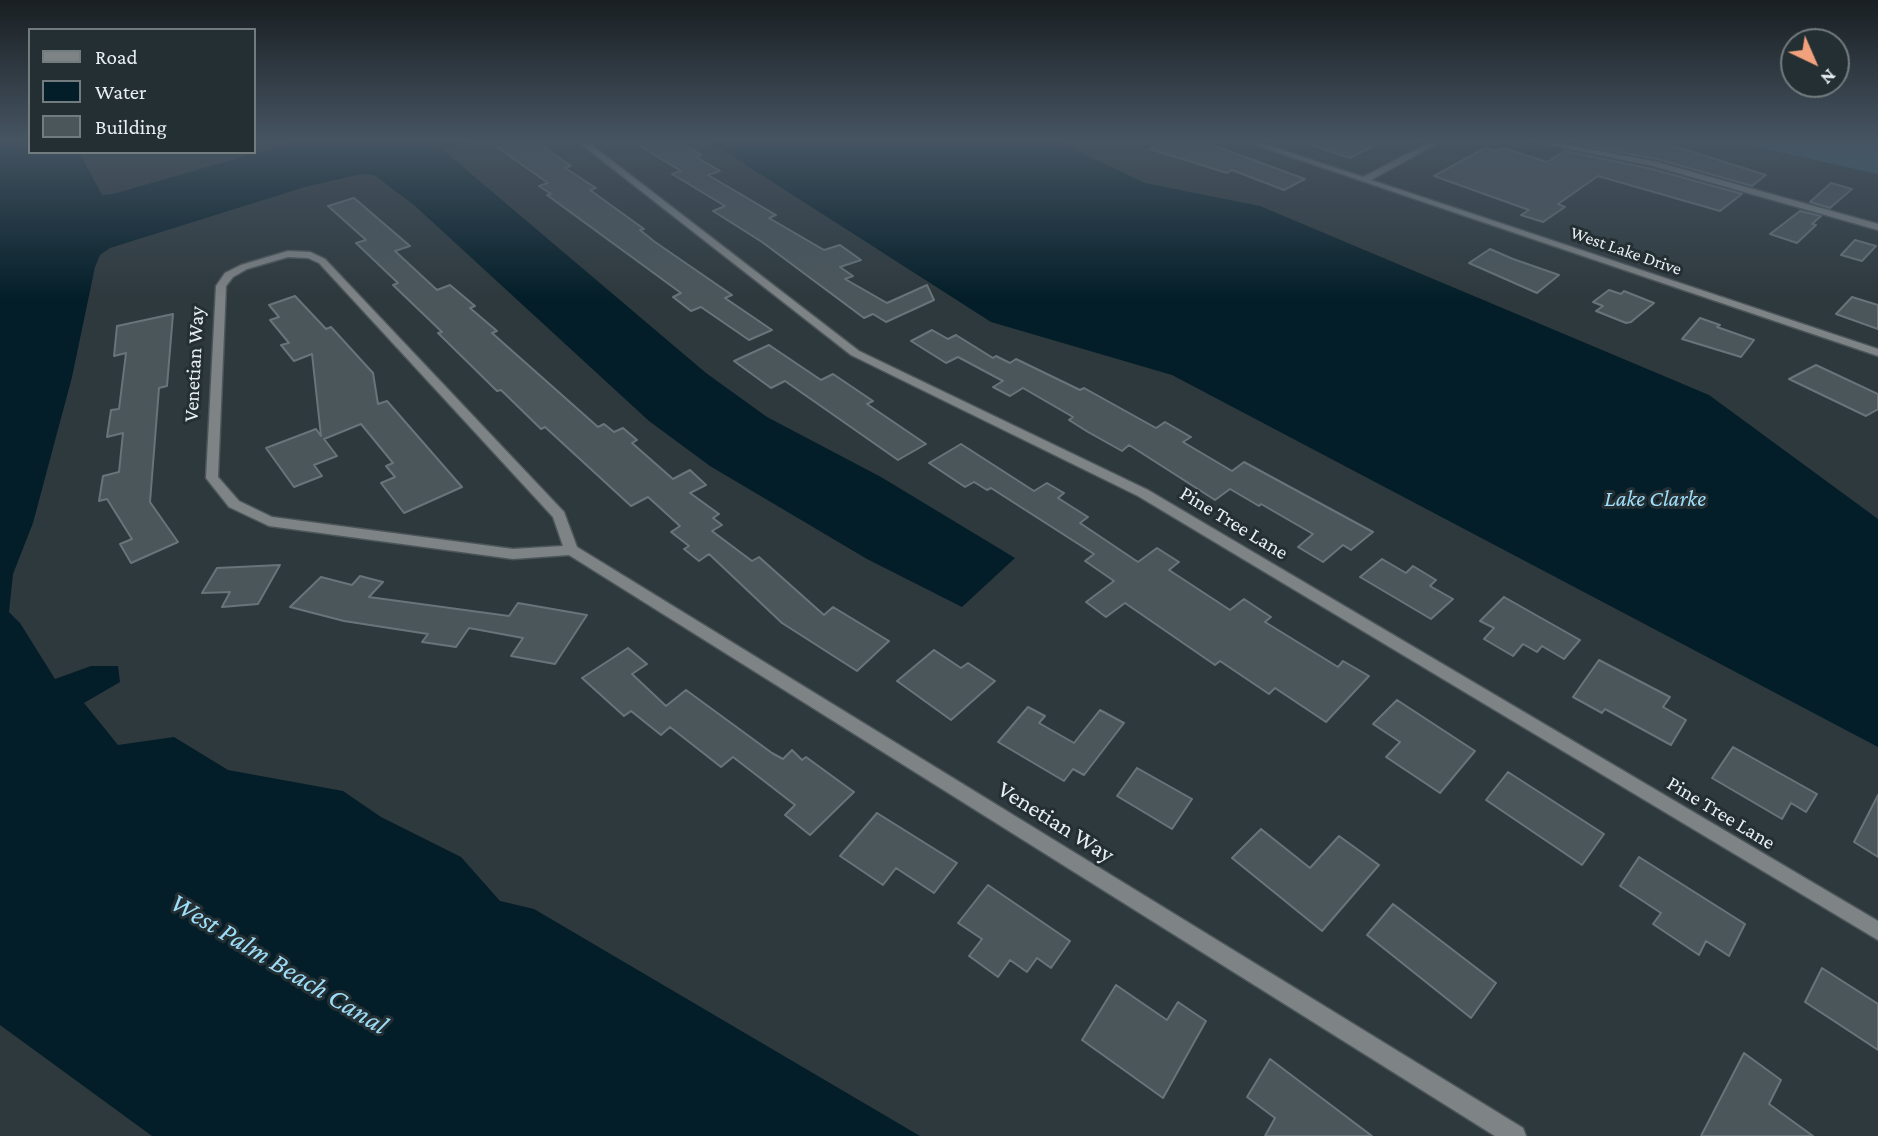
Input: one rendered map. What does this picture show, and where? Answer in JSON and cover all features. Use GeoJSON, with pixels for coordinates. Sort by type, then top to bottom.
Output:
{"type":"FeatureCollection","features":[{"type":"Feature","properties":{"kind":"street","name":"Pine Tree Lane"},"geometry":{"type":"LineString","coordinates":[[649,193],[856,353],[1143,493],[1878,931]]}},
{"type":"Feature","properties":{"kind":"street","name":"West Lake Drive"},"geometry":{"type":"LineString","coordinates":[[1403,193],[1878,353]]}},
{"type":"Feature","properties":{"kind":"street"},"geometry":{"type":"LineString","coordinates":[[1757,193],[1878,227]]}},
{"type":"Feature","properties":{"kind":"street","name":"Venetian Way"},"geometry":{"type":"LineString","coordinates":[[571,550],[559,515],[322,261],[310,255],[288,254],[244,267],[229,275],[221,286],[212,478],[234,504],[269,521],[513,554],[571,550],[1515,1136]]}},
{"type":"Feature","properties":{"kind":"water","name":"West Palm Beach Canal"},"geometry":{"type":"Polygon","coordinates":[[[0,193],[286,193],[110,248],[100,255],[95,267],[72,377],[33,523],[13,574],[9,612],[20,623],[55,679],[91,666],[118,666],[120,682],[84,703],[118,745],[174,737],[228,770],[343,791],[381,817],[461,857],[500,901],[534,909],[920,1136],[152,1136],[0,1025],[0,193]]]}},
{"type":"Feature","properties":{"kind":"water"},"geometry":{"type":"Polygon","coordinates":[[[398,193],[494,193],[706,373],[767,417],[881,477],[1015,558],[962,607],[867,559],[710,466],[649,421],[398,193]]]}},
{"type":"Feature","properties":{"kind":"water","name":"Lake Clarke"},"geometry":{"type":"Polygon","coordinates":[[[790,193],[1195,193],[1260,206],[1709,395],[1878,519],[1878,747],[1172,375],[991,322],[790,193]]]}},
{"type":"Feature","properties":{"kind":"building"},"geometry":{"type":"Polygon","coordinates":[[[594,193],[644,229],[640,230],[655,242],[732,295],[725,298],[772,330],[749,340],[701,307],[691,311],[673,297],[681,293],[547,195],[594,193]]]}},
{"type":"Feature","properties":{"kind":"building"},"geometry":{"type":"Polygon","coordinates":[[[703,193],[739,193],[776,215],[769,218],[824,250],[840,245],[861,260],[840,267],[853,276],[845,279],[887,303],[927,285],[934,300],[886,322],[873,314],[864,318],[762,242],[713,211],[725,206],[703,193]]]}},
{"type":"Feature","properties":{"kind":"building"},"geometry":{"type":"Polygon","coordinates":[[[1482,193],[1574,193],[1558,204],[1565,207],[1543,222],[1521,215],[1529,210],[1482,193]]]}},
{"type":"Feature","properties":{"kind":"building"},"geometry":{"type":"Polygon","coordinates":[[[1657,193],[1742,194],[1720,211],[1657,193]]]}},
{"type":"Feature","properties":{"kind":"building"},"geometry":{"type":"Polygon","coordinates":[[[1820,193],[1847,193],[1830,208],[1810,202],[1820,193]]]}},
{"type":"Feature","properties":{"kind":"building"},"geometry":{"type":"Polygon","coordinates":[[[354,198],[410,246],[395,251],[437,290],[450,285],[475,306],[470,308],[497,331],[492,333],[598,427],[604,424],[614,432],[623,428],[637,440],[632,443],[673,479],[690,470],[706,485],[690,493],[719,514],[713,518],[722,525],[712,531],[752,561],[759,557],[824,615],[833,607],[889,641],[857,671],[782,623],[709,554],[699,561],[684,549],[689,546],[671,532],[680,526],[648,497],[631,506],[545,427],[541,429],[501,390],[497,391],[393,285],[398,283],[356,243],[366,240],[328,206],[354,198]]]}},
{"type":"Feature","properties":{"kind":"building"},"geometry":{"type":"Polygon","coordinates":[[[1800,211],[1821,216],[1812,224],[1816,225],[1797,243],[1770,234],[1800,211]]]}},
{"type":"Feature","properties":{"kind":"building"},"geometry":{"type":"Polygon","coordinates":[[[1855,240],[1876,246],[1862,261],[1841,255],[1855,240]]]}},
{"type":"Feature","properties":{"kind":"building"},"geometry":{"type":"Polygon","coordinates":[[[1490,249],[1559,275],[1537,293],[1469,263],[1490,249]]]}},
{"type":"Feature","properties":{"kind":"building"},"geometry":{"type":"Polygon","coordinates":[[[1609,290],[1621,294],[1624,291],[1654,303],[1626,323],[1596,311],[1603,306],[1593,302],[1609,290]]]}},
{"type":"Feature","properties":{"kind":"building"},"geometry":{"type":"Polygon","coordinates":[[[295,296],[326,329],[331,327],[373,373],[378,404],[387,401],[462,487],[404,513],[381,483],[395,477],[386,466],[393,463],[361,424],[324,439],[337,456],[314,465],[322,476],[294,487],[266,448],[316,429],[321,436],[312,354],[294,361],[281,345],[289,343],[270,320],[279,317],[269,305],[295,296]]]}},
{"type":"Feature","properties":{"kind":"building"},"geometry":{"type":"Polygon","coordinates":[[[1852,297],[1878,305],[1878,329],[1836,314],[1852,297]]]}},
{"type":"Feature","properties":{"kind":"building"},"geometry":{"type":"Polygon","coordinates":[[[173,314],[167,386],[159,388],[150,502],[178,542],[131,563],[120,544],[132,539],[107,499],[99,501],[103,476],[119,472],[123,433],[107,437],[111,410],[119,409],[126,353],[114,356],[117,326],[173,314]]]}},
{"type":"Feature","properties":{"kind":"building"},"geometry":{"type":"Polygon","coordinates":[[[1700,318],[1754,340],[1741,357],[1682,339],[1700,318]]]}},
{"type":"Feature","properties":{"kind":"building"},"geometry":{"type":"Polygon","coordinates":[[[932,330],[948,339],[956,335],[993,358],[996,356],[1010,363],[1016,359],[1080,390],[1084,388],[1156,428],[1165,422],[1191,437],[1183,442],[1232,471],[1244,462],[1373,532],[1351,550],[1343,545],[1323,562],[1298,547],[1313,534],[1261,504],[1259,506],[1230,489],[1215,500],[1129,445],[1122,451],[1088,432],[1069,420],[1073,417],[1023,388],[1010,396],[993,387],[1003,381],[958,357],[946,363],[911,341],[932,330]]]}},
{"type":"Feature","properties":{"kind":"building"},"geometry":{"type":"Polygon","coordinates":[[[769,345],[821,380],[833,374],[873,401],[867,404],[926,444],[898,460],[785,381],[771,388],[734,361],[769,345]]]}},
{"type":"Feature","properties":{"kind":"building"},"geometry":{"type":"Polygon","coordinates":[[[1816,365],[1878,394],[1878,409],[1866,416],[1789,379],[1816,365]]]}},
{"type":"Feature","properties":{"kind":"building"},"geometry":{"type":"Polygon","coordinates":[[[961,444],[1034,491],[1047,483],[1064,493],[1058,498],[1088,517],[1080,523],[1138,562],[1157,548],[1179,562],[1169,570],[1230,610],[1244,599],[1271,617],[1265,622],[1338,667],[1343,661],[1369,676],[1326,722],[1275,688],[1269,694],[1220,661],[1215,665],[1125,603],[1106,617],[1086,602],[1114,581],[1085,561],[1094,554],[991,488],[987,490],[974,482],[965,487],[929,463],[961,444]]]}},
{"type":"Feature","properties":{"kind":"building"},"geometry":{"type":"Polygon","coordinates":[[[1382,559],[1406,573],[1413,566],[1436,580],[1430,586],[1453,599],[1431,619],[1360,577],[1382,559]]]}},
{"type":"Feature","properties":{"kind":"building"},"geometry":{"type":"Polygon","coordinates":[[[280,565],[258,604],[222,607],[230,592],[202,593],[217,568],[280,565]]]}},
{"type":"Feature","properties":{"kind":"building"},"geometry":{"type":"Polygon","coordinates":[[[360,576],[383,582],[369,597],[509,616],[518,603],[587,615],[555,664],[511,656],[523,638],[469,628],[456,647],[422,642],[428,634],[344,621],[290,607],[321,577],[352,585],[360,576]]]}},
{"type":"Feature","properties":{"kind":"building"},"geometry":{"type":"Polygon","coordinates":[[[1504,597],[1580,640],[1564,659],[1542,646],[1537,652],[1523,644],[1513,656],[1484,639],[1494,628],[1480,621],[1504,597]]]}},
{"type":"Feature","properties":{"kind":"building"},"geometry":{"type":"Polygon","coordinates":[[[628,648],[647,664],[632,674],[666,706],[686,690],[772,753],[783,759],[792,750],[802,760],[806,757],[854,792],[810,835],[785,815],[795,805],[733,757],[721,767],[670,727],[661,735],[631,711],[624,716],[582,678],[628,648]]]}},
{"type":"Feature","properties":{"kind":"building"},"geometry":{"type":"Polygon","coordinates":[[[934,650],[961,668],[968,663],[995,681],[951,720],[897,681],[934,650]]]}},
{"type":"Feature","properties":{"kind":"building"},"geometry":{"type":"Polygon","coordinates":[[[1599,660],[1670,697],[1663,707],[1686,720],[1671,745],[1605,709],[1602,713],[1573,697],[1599,660]]]}},
{"type":"Feature","properties":{"kind":"building"},"geometry":{"type":"Polygon","coordinates":[[[1397,700],[1475,751],[1440,793],[1386,757],[1400,742],[1373,724],[1397,700]]]}},
{"type":"Feature","properties":{"kind":"building"},"geometry":{"type":"Polygon","coordinates":[[[1028,707],[1045,716],[1039,723],[1074,743],[1100,710],[1124,723],[1084,775],[1073,769],[1064,781],[998,742],[1028,707]]]}},
{"type":"Feature","properties":{"kind":"building"},"geometry":{"type":"Polygon","coordinates":[[[1733,747],[1817,794],[1806,812],[1791,803],[1782,819],[1712,778],[1733,747]]]}},
{"type":"Feature","properties":{"kind":"building"},"geometry":{"type":"Polygon","coordinates":[[[1137,768],[1192,799],[1172,829],[1117,796],[1137,768]]]}},
{"type":"Feature","properties":{"kind":"building"},"geometry":{"type":"Polygon","coordinates":[[[1508,772],[1604,834],[1582,865],[1486,800],[1508,772]]]}},
{"type":"Feature","properties":{"kind":"building"},"geometry":{"type":"Polygon","coordinates":[[[1878,795],[1878,857],[1854,842],[1878,795]]]}},
{"type":"Feature","properties":{"kind":"building"},"geometry":{"type":"Polygon","coordinates":[[[877,813],[957,863],[934,893],[896,868],[883,885],[840,856],[877,813]]]}},
{"type":"Feature","properties":{"kind":"building"},"geometry":{"type":"Polygon","coordinates":[[[1261,829],[1310,868],[1339,836],[1379,865],[1322,931],[1232,858],[1261,829]]]}},
{"type":"Feature","properties":{"kind":"building"},"geometry":{"type":"Polygon","coordinates":[[[1639,857],[1745,924],[1729,956],[1706,941],[1699,955],[1653,924],[1661,913],[1620,886],[1639,857]]]}},
{"type":"Feature","properties":{"kind":"building"},"geometry":{"type":"Polygon","coordinates":[[[988,885],[1070,941],[1051,968],[1037,958],[1027,972],[1010,960],[998,977],[969,956],[982,939],[958,923],[988,885]]]}},
{"type":"Feature","properties":{"kind":"building"},"geometry":{"type":"Polygon","coordinates":[[[1393,904],[1496,983],[1471,1018],[1367,935],[1393,904]]]}},
{"type":"Feature","properties":{"kind":"building"},"geometry":{"type":"Polygon","coordinates":[[[1822,968],[1878,1004],[1878,1050],[1805,1002],[1822,968]]]}},
{"type":"Feature","properties":{"kind":"building"},"geometry":{"type":"Polygon","coordinates":[[[1116,985],[1167,1020],[1178,1002],[1206,1021],[1163,1098],[1082,1040],[1116,985]]]}},
{"type":"Feature","properties":{"kind":"building"},"geometry":{"type":"Polygon","coordinates":[[[1744,1053],[1781,1080],[1769,1104],[1813,1136],[1701,1136],[1744,1053]]]}},
{"type":"Feature","properties":{"kind":"building"},"geometry":{"type":"Polygon","coordinates":[[[1270,1059],[1372,1136],[1265,1136],[1275,1118],[1247,1097],[1270,1059]]]}}]}
